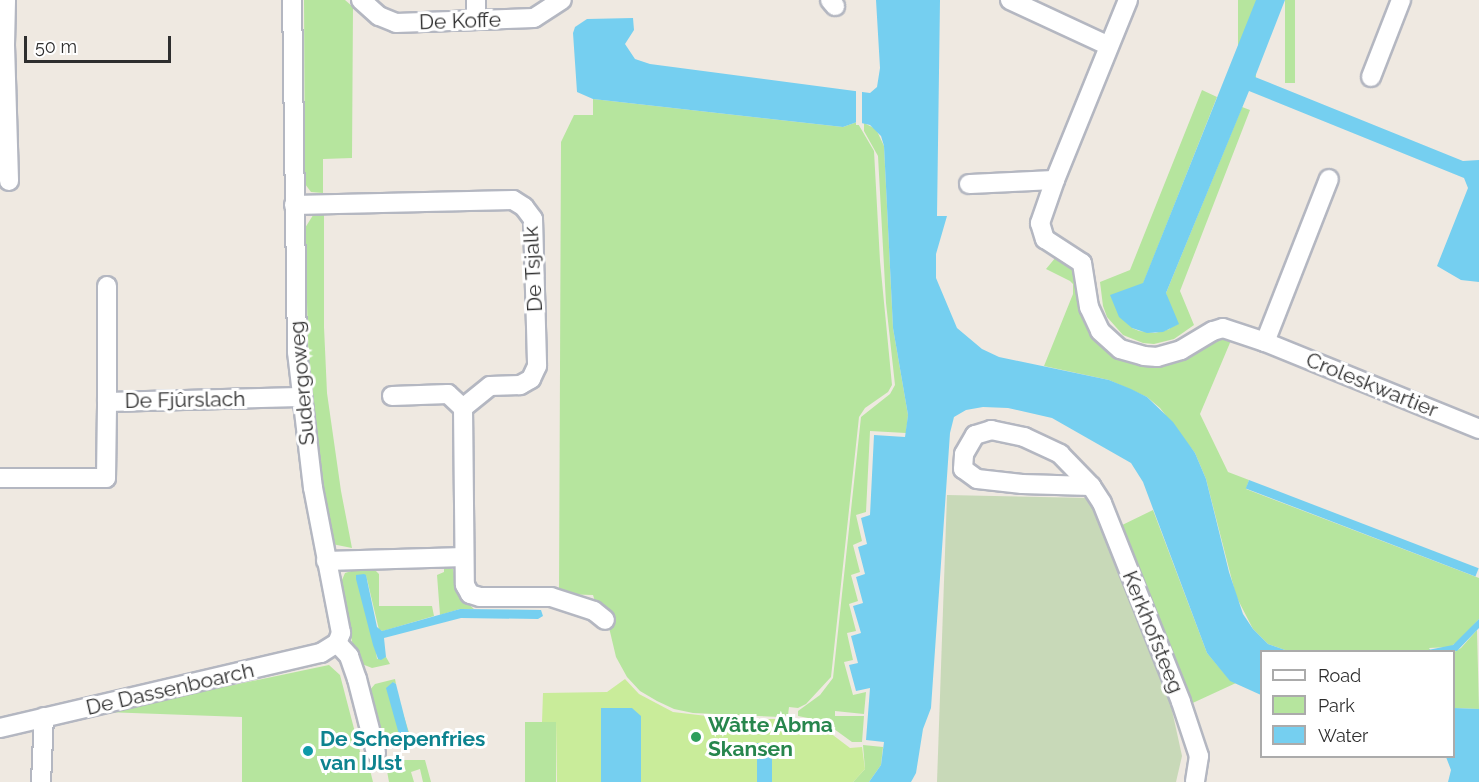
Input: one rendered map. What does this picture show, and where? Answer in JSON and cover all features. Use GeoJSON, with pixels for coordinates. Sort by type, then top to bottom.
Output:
{"type":"FeatureCollection","features":[{"type":"Feature","properties":{"kind":"street"},"geometry":{"type":"LineString","coordinates":[[6,0],[2,45],[9,181]]}},
{"type":"Feature","properties":{"kind":"street","name":"Sudergoweg"},"geometry":{"type":"LineString","coordinates":[[292,0],[294,205],[300,397],[326,561],[340,621],[341,633],[337,643]]}},
{"type":"Feature","properties":{"kind":"street","name":"De Koffe"},"geometry":{"type":"LineString","coordinates":[[361,0],[379,16],[396,23],[534,18],[562,0]]}},
{"type":"Feature","properties":{"kind":"street"},"geometry":{"type":"LineString","coordinates":[[476,0],[476,21]]}},
{"type":"Feature","properties":{"kind":"street"},"geometry":{"type":"LineString","coordinates":[[1010,0],[1109,46]]}},
{"type":"Feature","properties":{"kind":"street","name":"Croleskwartier"},"geometry":{"type":"LineString","coordinates":[[1128,0],[1042,215],[1041,232],[1052,244],[1075,256],[1082,263],[1091,313],[1100,331],[1109,341],[1132,354],[1157,357],[1181,350],[1213,331],[1223,328],[1265,342],[1479,429]]}},
{"type":"Feature","properties":{"kind":"street"},"geometry":{"type":"LineString","coordinates":[[1371,76],[1401,0]]}},
{"type":"Feature","properties":{"kind":"street"},"geometry":{"type":"LineString","coordinates":[[1265,342],[1329,179]]}},
{"type":"Feature","properties":{"kind":"street"},"geometry":{"type":"LineString","coordinates":[[969,184],[1055,180]]}},
{"type":"Feature","properties":{"kind":"street","name":"De Tsjalk"},"geometry":{"type":"LineString","coordinates":[[294,205],[513,200],[524,207],[533,219],[537,366],[531,379],[520,384],[490,386],[463,408]]}},
{"type":"Feature","properties":{"kind":"street"},"geometry":{"type":"LineString","coordinates":[[108,286],[108,402]]}},
{"type":"Feature","properties":{"kind":"street"},"geometry":{"type":"LineString","coordinates":[[392,396],[448,394],[463,408],[465,585],[470,594],[551,597],[594,610],[605,620]]}},
{"type":"Feature","properties":{"kind":"street","name":"De Fjûrslach"},"geometry":{"type":"LineString","coordinates":[[0,478],[106,478],[108,402],[300,397]]}},
{"type":"Feature","properties":{"kind":"street","name":"Kerkhofsteeg"},"geometry":{"type":"LineString","coordinates":[[1091,486],[1022,484],[977,479],[963,469],[964,454],[975,435],[991,430],[1024,437],[1060,454],[1091,486],[1102,503],[1181,702],[1199,756],[1195,782]]}},
{"type":"Feature","properties":{"kind":"street"},"geometry":{"type":"LineString","coordinates":[[326,561],[464,557]]}},
{"type":"Feature","properties":{"kind":"street"},"geometry":{"type":"LineString","coordinates":[[337,643],[349,656],[376,753]]}},
{"type":"Feature","properties":{"kind":"street","name":"De Dassenboarch"},"geometry":{"type":"LineString","coordinates":[[0,728],[321,654],[337,643]]}},
{"type":"Feature","properties":{"kind":"street"},"geometry":{"type":"LineString","coordinates":[[40,782],[44,717]]}},
{"type":"Feature","properties":{"kind":"green space"},"geometry":{"type":"Polygon","coordinates":[[[304,0],[345,0],[353,7],[352,158],[323,159],[323,193],[311,192],[305,184],[304,0]]]}},
{"type":"Feature","properties":{"kind":"green space"},"geometry":{"type":"Polygon","coordinates":[[[1238,0],[1256,0],[1256,88],[1238,88],[1238,0]]]}},
{"type":"Feature","properties":{"kind":"green space"},"geometry":{"type":"Polygon","coordinates":[[[1285,0],[1295,0],[1295,83],[1285,83],[1285,0]]]}},
{"type":"Feature","properties":{"kind":"green space"},"geometry":{"type":"Polygon","coordinates":[[[1202,90],[1217,97],[1143,284],[1132,328],[1139,331],[1155,333],[1170,329],[1166,293],[1242,107],[1250,110],[1180,291],[1194,325],[1174,339],[1154,344],[1143,343],[1123,335],[1107,317],[1100,282],[1130,270],[1202,90]]]}},
{"type":"Feature","properties":{"kind":"green space"},"geometry":{"type":"Polygon","coordinates":[[[593,99],[843,127],[857,122],[874,151],[880,261],[892,385],[888,392],[865,408],[859,417],[831,677],[806,704],[798,708],[789,707],[788,715],[780,717],[693,713],[674,709],[657,701],[640,691],[627,677],[616,657],[607,619],[597,608],[593,595],[559,594],[561,142],[574,115],[593,115],[593,99]]]}},
{"type":"Feature","properties":{"kind":"green space"},"geometry":{"type":"Polygon","coordinates":[[[864,123],[876,129],[884,146],[893,328],[908,415],[906,433],[870,431],[866,512],[856,515],[862,541],[853,545],[860,572],[851,575],[858,601],[849,604],[856,631],[847,633],[853,660],[844,662],[853,695],[866,692],[864,714],[835,711],[835,716],[864,716],[862,742],[852,742],[823,721],[798,716],[798,711],[820,695],[833,678],[861,417],[890,394],[895,385],[886,303],[878,156],[864,131],[864,123]]]}},
{"type":"Feature","properties":{"kind":"green space"},"geometry":{"type":"Polygon","coordinates":[[[324,211],[324,327],[327,393],[352,548],[332,544],[326,521],[310,413],[305,228],[315,212],[324,211]]]}},
{"type":"Feature","properties":{"kind":"green space"},"geometry":{"type":"Polygon","coordinates":[[[1056,257],[1076,268],[1080,309],[1085,323],[1104,348],[1129,362],[1157,365],[1185,358],[1221,335],[1232,338],[1200,414],[1228,472],[1249,480],[1246,489],[1479,578],[1479,619],[1460,640],[1450,647],[1429,648],[1430,650],[1285,650],[1268,644],[1253,629],[1236,596],[1206,479],[1195,453],[1160,408],[1147,397],[1109,380],[1044,366],[1073,294],[1073,284],[1070,281],[1046,269],[1056,257]]]}},
{"type":"Feature","properties":{"kind":"green space"},"geometry":{"type":"Polygon","coordinates":[[[947,495],[1090,498],[1168,692],[1182,756],[1176,782],[937,782],[947,495]]]}},
{"type":"Feature","properties":{"kind":"green space"},"geometry":{"type":"Polygon","coordinates":[[[1153,510],[1207,653],[1230,680],[1236,683],[1184,707],[1114,529],[1153,510]]]}},
{"type":"Feature","properties":{"kind":"green space"},"geometry":{"type":"Polygon","coordinates":[[[444,566],[453,569],[459,596],[474,609],[460,609],[440,615],[437,575],[444,572],[444,566]]]}},
{"type":"Feature","properties":{"kind":"green space"},"geometry":{"type":"Polygon","coordinates":[[[364,567],[374,569],[379,574],[379,606],[432,606],[434,616],[383,631],[379,630],[366,575],[377,659],[386,657],[390,664],[372,668],[357,662],[339,587],[345,573],[364,567]]]}},
{"type":"Feature","properties":{"kind":"green space"},"geometry":{"type":"Polygon","coordinates":[[[1477,630],[1479,709],[1455,708],[1455,651],[1477,630]]]}},
{"type":"Feature","properties":{"kind":"green space"},"geometry":{"type":"Polygon","coordinates":[[[329,665],[340,675],[363,763],[369,766],[373,782],[242,782],[242,717],[105,712],[329,665]]]}},
{"type":"Feature","properties":{"kind":"green space"},"geometry":{"type":"Polygon","coordinates":[[[395,679],[396,684],[393,682],[413,745],[389,745],[378,740],[369,691],[375,684],[395,679]]]}},
{"type":"Feature","properties":{"kind":"green space","name":"Wâtte Abma Skansen"},"geometry":{"type":"Polygon","coordinates":[[[625,679],[639,694],[673,712],[732,719],[794,719],[821,726],[850,748],[862,747],[865,769],[853,782],[557,782],[556,722],[542,722],[543,693],[607,692],[625,679]]]}},
{"type":"Feature","properties":{"kind":"green space"},"geometry":{"type":"Polygon","coordinates":[[[525,722],[556,722],[556,782],[525,782],[525,722]]]}},
{"type":"Feature","properties":{"kind":"green space"},"geometry":{"type":"Polygon","coordinates":[[[863,745],[883,747],[881,765],[869,782],[853,782],[865,769],[863,745]]]}},
{"type":"Feature","properties":{"kind":"green space"},"geometry":{"type":"Polygon","coordinates":[[[385,760],[425,760],[431,782],[423,782],[420,769],[411,772],[414,782],[389,782],[385,760]]]}},
{"type":"Feature","properties":{"kind":"water"},"geometry":{"type":"Polygon","coordinates":[[[876,0],[940,0],[937,216],[947,216],[936,254],[936,278],[957,328],[982,349],[999,357],[1109,380],[1131,389],[1147,397],[1173,422],[1195,453],[1206,479],[1229,572],[1243,614],[1253,629],[1268,644],[1285,650],[1260,650],[1260,695],[1230,681],[1207,653],[1143,482],[1131,463],[1052,418],[1008,408],[983,407],[966,410],[954,417],[950,433],[931,708],[923,729],[916,773],[911,782],[869,782],[881,765],[884,742],[866,740],[870,688],[856,691],[849,665],[858,663],[851,636],[861,633],[853,606],[863,603],[856,577],[865,574],[858,547],[867,544],[861,518],[870,515],[874,435],[905,437],[908,415],[893,328],[884,146],[881,136],[870,125],[857,122],[843,127],[593,99],[577,92],[573,33],[575,27],[587,19],[633,18],[634,30],[625,44],[635,59],[650,64],[870,93],[877,87],[880,68],[876,0]]]}},
{"type":"Feature","properties":{"kind":"water"},"geometry":{"type":"Polygon","coordinates":[[[1256,0],[1285,0],[1255,77],[1463,161],[1479,160],[1479,282],[1461,280],[1437,266],[1468,188],[1464,178],[1249,91],[1166,293],[1179,324],[1163,332],[1147,333],[1132,328],[1119,317],[1110,295],[1143,283],[1256,0]]]}},
{"type":"Feature","properties":{"kind":"water"},"geometry":{"type":"Polygon","coordinates":[[[1249,480],[1479,568],[1475,577],[1246,488],[1249,480]]]}},
{"type":"Feature","properties":{"kind":"water"},"geometry":{"type":"Polygon","coordinates":[[[364,574],[377,627],[382,631],[460,609],[541,610],[543,616],[538,619],[461,618],[384,638],[386,657],[381,660],[378,659],[373,645],[356,579],[356,575],[364,574]]]}},
{"type":"Feature","properties":{"kind":"water"},"geometry":{"type":"Polygon","coordinates":[[[1479,619],[1479,628],[1457,651],[1428,650],[1453,645],[1479,619]]]}},
{"type":"Feature","properties":{"kind":"water"},"geometry":{"type":"Polygon","coordinates":[[[393,682],[396,684],[410,739],[400,738],[386,688],[393,682]]]}},
{"type":"Feature","properties":{"kind":"water"},"geometry":{"type":"Polygon","coordinates":[[[601,708],[632,708],[641,716],[641,782],[601,782],[601,708]]]}},
{"type":"Feature","properties":{"kind":"water"},"geometry":{"type":"Polygon","coordinates":[[[1455,708],[1479,709],[1479,782],[1448,782],[1451,770],[1446,758],[1455,758],[1455,708]]]}},
{"type":"Feature","properties":{"kind":"water"},"geometry":{"type":"Polygon","coordinates":[[[757,743],[772,743],[772,782],[757,782],[757,743]]]}},
{"type":"Feature","properties":{"kind":"pier"},"geometry":{"type":"Polygon","coordinates":[[[856,90],[862,90],[862,125],[856,125],[856,90]]]}},
{"type":"Feature","properties":{"kind":"place","name":"Wâtte Abma Skansen"},"geometry":{"type":"Point","coordinates":[696,737]}},
{"type":"Feature","properties":{"kind":"place","name":"De Schepenfries van IJlst"},"geometry":{"type":"Point","coordinates":[308,751]}}]}
